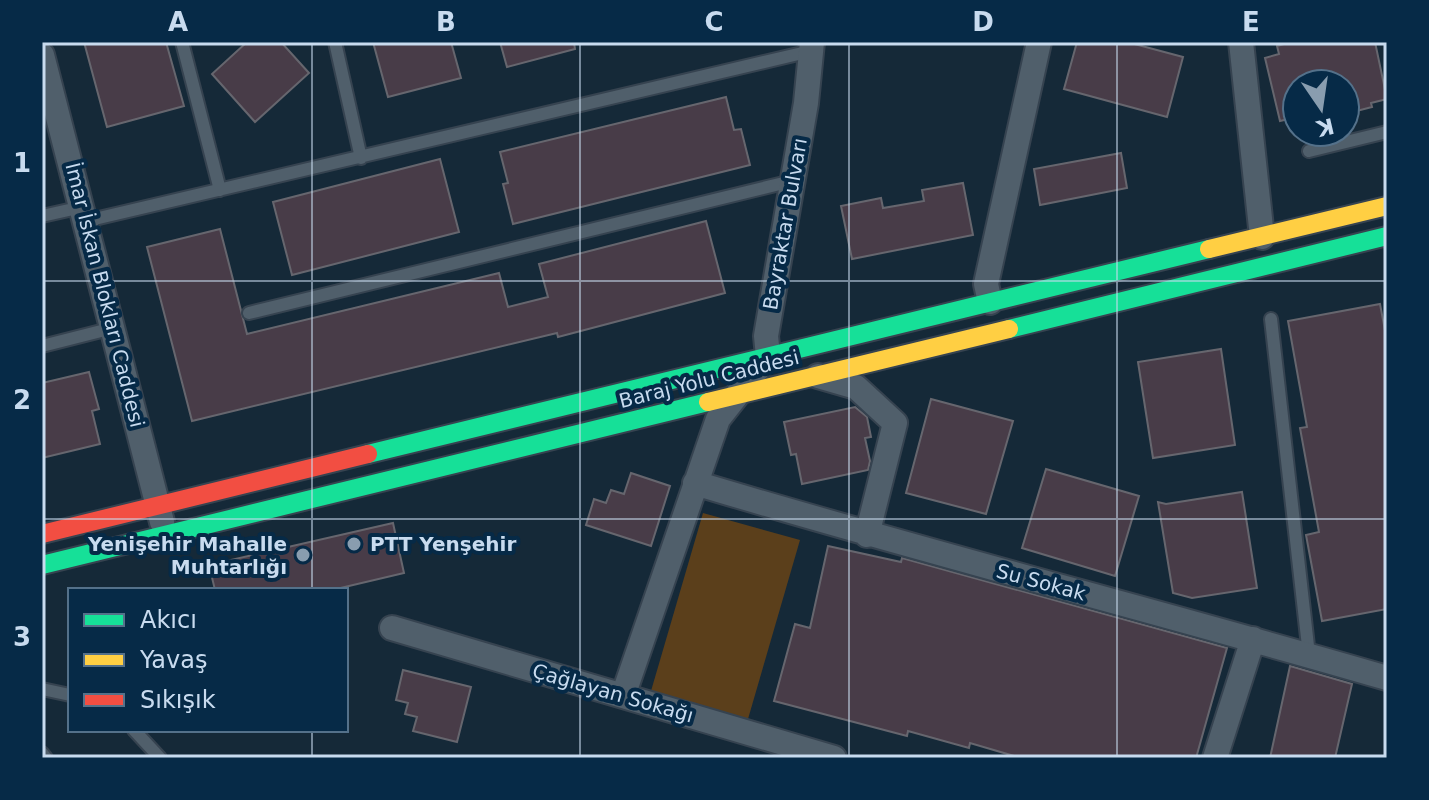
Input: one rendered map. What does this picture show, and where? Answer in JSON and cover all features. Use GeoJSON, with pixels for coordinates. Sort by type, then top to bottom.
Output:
{"type":"FeatureCollection","features":[{"type":"Feature","properties":{"kind":"street"},"geometry":{"type":"LineString","coordinates":[[990,302],[986,284],[1039,42]]}},
{"type":"Feature","properties":{"kind":"street"},"geometry":{"type":"LineString","coordinates":[[1241,42],[1262,237]]}},
{"type":"Feature","properties":{"kind":"street","name":"Bayraktar Bulvarı"},"geometry":{"type":"LineString","coordinates":[[768,356],[766,336],[806,103],[812,46]]}},
{"type":"Feature","properties":{"kind":"street","name":"İmar İskan Blokları Caddesi"},"geometry":{"type":"LineString","coordinates":[[42,55],[166,536]]}},
{"type":"Feature","properties":{"kind":"street","name":"Baraj Yolu Caddesi"},"geometry":{"type":"LineString","coordinates":[[42,534],[1387,206]]}},
{"type":"Feature","properties":{"kind":"street","name":"Baraj Yolu Caddesi"},"geometry":{"type":"LineString","coordinates":[[42,565],[1387,236]]}},
{"type":"Feature","properties":{"kind":"street"},"geometry":{"type":"LineString","coordinates":[[623,696],[718,419],[768,356],[856,387],[895,423],[867,535]]}},
{"type":"Feature","properties":{"kind":"street","name":"Su Sokak"},"geometry":{"type":"LineString","coordinates":[[695,483],[867,535],[1387,678]]}},
{"type":"Feature","properties":{"kind":"street","name":"Çağlayan Sokağı"},"geometry":{"type":"LineString","coordinates":[[392,628],[834,758]]}},
{"type":"Feature","properties":{"kind":"street"},"geometry":{"type":"LineString","coordinates":[[1215,758],[1253,639]]}},
{"type":"Feature","properties":{"kind":"lane"},"geometry":{"type":"LineString","coordinates":[[182,42],[220,190]]}},
{"type":"Feature","properties":{"kind":"lane"},"geometry":{"type":"LineString","coordinates":[[335,42],[361,158]]}},
{"type":"Feature","properties":{"kind":"lane"},"geometry":{"type":"LineString","coordinates":[[42,216],[84,214],[220,190],[812,46]]}},
{"type":"Feature","properties":{"kind":"lane"},"geometry":{"type":"LineString","coordinates":[[1309,151],[1387,132]]}},
{"type":"Feature","properties":{"kind":"lane"},"geometry":{"type":"LineString","coordinates":[[249,313],[792,181]]}},
{"type":"Feature","properties":{"kind":"lane"},"geometry":{"type":"LineString","coordinates":[[1271,319],[1309,655]]}},
{"type":"Feature","properties":{"kind":"lane"},"geometry":{"type":"LineString","coordinates":[[42,346],[113,328]]}},
{"type":"Feature","properties":{"kind":"lane"},"geometry":{"type":"LineString","coordinates":[[42,689],[68,695]]}},
{"type":"Feature","properties":{"kind":"lane"},"geometry":{"type":"LineString","coordinates":[[136,732],[160,758]]}},
{"type":"Feature","properties":{"kind":"lane"},"geometry":{"type":"LineString","coordinates":[[42,753],[46,758]]}},
{"type":"Feature","properties":{"kind":"shaded area"},"geometry":{"type":"Polygon","coordinates":[[[703,513],[800,540],[748,719],[651,691],[703,513]]]}},
{"type":"Feature","properties":{"kind":"building"},"geometry":{"type":"Polygon","coordinates":[[[84,42],[166,42],[184,106],[107,127],[84,42]]]}},
{"type":"Feature","properties":{"kind":"building"},"geometry":{"type":"Polygon","coordinates":[[[247,42],[281,42],[309,73],[255,122],[212,74],[247,42]]]}},
{"type":"Feature","properties":{"kind":"building"},"geometry":{"type":"Polygon","coordinates":[[[373,42],[451,42],[461,78],[388,97],[373,42]]]}},
{"type":"Feature","properties":{"kind":"building"},"geometry":{"type":"Polygon","coordinates":[[[500,42],[574,42],[575,49],[507,67],[500,42]]]}},
{"type":"Feature","properties":{"kind":"building"},"geometry":{"type":"Polygon","coordinates":[[[1077,42],[1127,42],[1183,57],[1167,117],[1064,89],[1077,42]]]}},
{"type":"Feature","properties":{"kind":"building"},"geometry":{"type":"Polygon","coordinates":[[[1291,42],[1375,42],[1387,99],[1371,103],[1372,107],[1361,110],[1361,68],[1281,68],[1280,121],[1265,58],[1279,54],[1277,46],[1291,42]]]}},
{"type":"Feature","properties":{"kind":"building"},"geometry":{"type":"Polygon","coordinates":[[[726,97],[734,130],[741,129],[750,165],[513,224],[503,184],[508,183],[500,152],[726,97]]]}},
{"type":"Feature","properties":{"kind":"building"},"geometry":{"type":"Polygon","coordinates":[[[1121,153],[1127,188],[1040,205],[1034,169],[1121,153]]]}},
{"type":"Feature","properties":{"kind":"building"},"geometry":{"type":"Polygon","coordinates":[[[440,159],[459,232],[292,275],[273,202],[440,159]]]}},
{"type":"Feature","properties":{"kind":"building"},"geometry":{"type":"Polygon","coordinates":[[[963,183],[973,235],[852,259],[841,206],[881,198],[883,208],[924,201],[922,190],[963,183]]]}},
{"type":"Feature","properties":{"kind":"building"},"geometry":{"type":"Polygon","coordinates":[[[706,221],[725,293],[558,337],[557,333],[192,421],[147,247],[220,229],[247,334],[499,273],[508,307],[548,297],[539,264],[706,221]]]}},
{"type":"Feature","properties":{"kind":"building"},"geometry":{"type":"Polygon","coordinates":[[[1380,304],[1387,341],[1387,609],[1322,621],[1306,535],[1319,532],[1300,428],[1307,427],[1288,321],[1380,304]]]}},
{"type":"Feature","properties":{"kind":"building"},"geometry":{"type":"Polygon","coordinates":[[[1221,349],[1235,445],[1153,458],[1138,362],[1221,349]]]}},
{"type":"Feature","properties":{"kind":"building"},"geometry":{"type":"Polygon","coordinates":[[[89,372],[99,409],[92,411],[100,444],[42,458],[42,383],[89,372]]]}},
{"type":"Feature","properties":{"kind":"building"},"geometry":{"type":"Polygon","coordinates":[[[931,399],[1013,421],[986,514],[906,493],[931,399]]]}},
{"type":"Feature","properties":{"kind":"building"},"geometry":{"type":"Polygon","coordinates":[[[855,407],[867,417],[871,437],[865,438],[870,461],[868,470],[802,484],[796,454],[791,455],[784,422],[855,407]]]}},
{"type":"Feature","properties":{"kind":"building"},"geometry":{"type":"Polygon","coordinates":[[[1046,469],[1139,496],[1115,576],[1022,548],[1046,469]]]}},
{"type":"Feature","properties":{"kind":"building"},"geometry":{"type":"Polygon","coordinates":[[[631,473],[670,486],[651,546],[586,525],[594,499],[606,503],[611,490],[624,494],[631,473]]]}},
{"type":"Feature","properties":{"kind":"building"},"geometry":{"type":"Polygon","coordinates":[[[1242,492],[1257,588],[1192,598],[1173,593],[1158,502],[1166,504],[1242,492]]]}},
{"type":"Feature","properties":{"kind":"building"},"geometry":{"type":"Polygon","coordinates":[[[393,523],[404,573],[340,588],[215,588],[209,565],[393,523]]]}},
{"type":"Feature","properties":{"kind":"building"},"geometry":{"type":"Polygon","coordinates":[[[828,546],[901,562],[902,558],[1227,648],[1196,758],[1021,758],[970,743],[969,748],[908,731],[907,736],[774,701],[795,624],[810,628],[828,546]]]}},
{"type":"Feature","properties":{"kind":"building"},"geometry":{"type":"Polygon","coordinates":[[[1290,666],[1352,684],[1335,758],[1270,758],[1290,666]]]}},
{"type":"Feature","properties":{"kind":"building"},"geometry":{"type":"Polygon","coordinates":[[[403,670],[471,687],[457,742],[413,731],[417,717],[405,714],[408,703],[396,700],[403,670]]]}},
{"type":"Feature","properties":{"kind":"traffic: fast"},"geometry":{"type":"LineString","coordinates":[[1009,329],[1387,236]]}},
{"type":"Feature","properties":{"kind":"traffic: fast"},"geometry":{"type":"LineString","coordinates":[[368,454],[1209,249]]}},
{"type":"Feature","properties":{"kind":"traffic: fast"},"geometry":{"type":"LineString","coordinates":[[42,565],[708,402]]}},
{"type":"Feature","properties":{"kind":"traffic: slow"},"geometry":{"type":"LineString","coordinates":[[1209,249],[1387,206]]}},
{"type":"Feature","properties":{"kind":"traffic: slow"},"geometry":{"type":"LineString","coordinates":[[708,402],[1009,329]]}},
{"type":"Feature","properties":{"kind":"traffic: jam"},"geometry":{"type":"LineString","coordinates":[[42,534],[368,454]]}},
{"type":"Feature","properties":{"kind":"place","name":"PTT Yenşehir"},"geometry":{"type":"Point","coordinates":[354,544]}},
{"type":"Feature","properties":{"kind":"place","name":"Yenişehir Mahalle Muhtarlığı"},"geometry":{"type":"Point","coordinates":[303,555]}}]}
